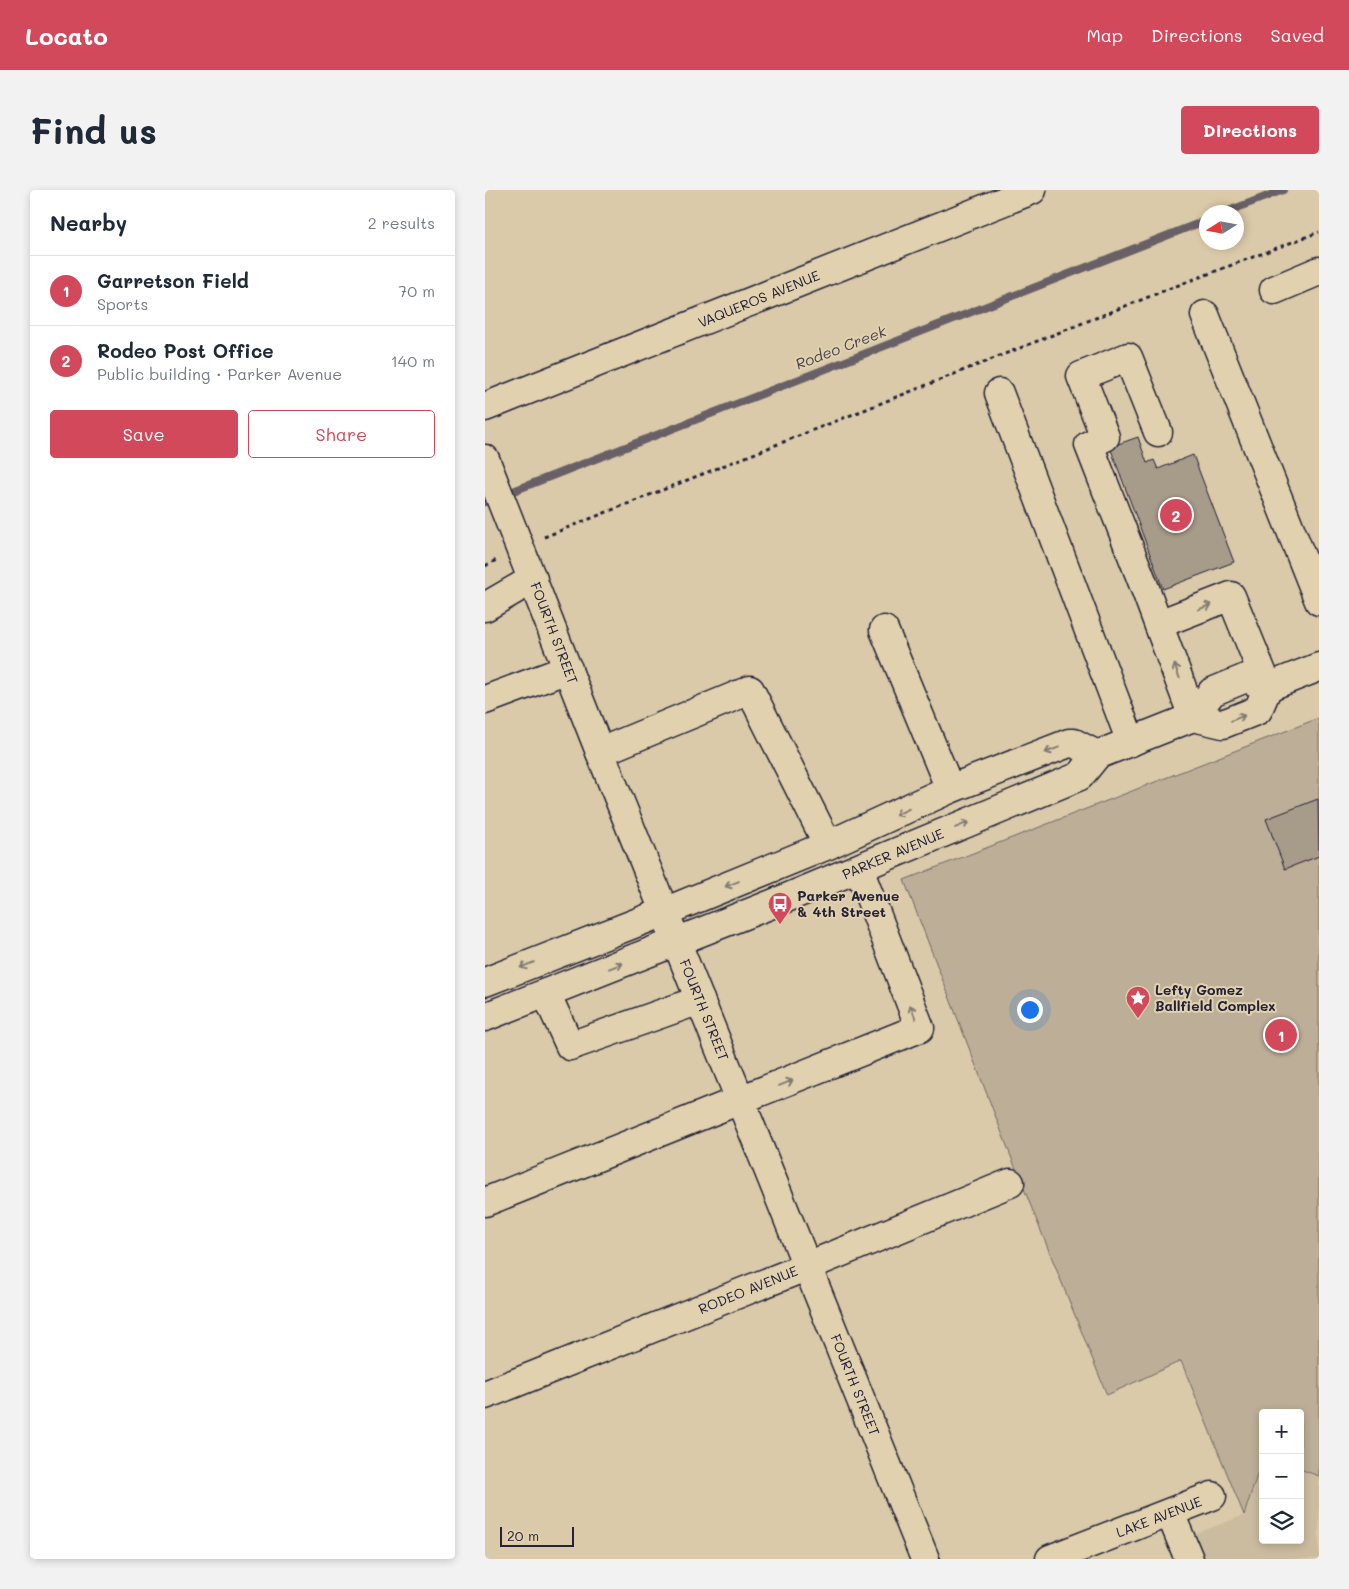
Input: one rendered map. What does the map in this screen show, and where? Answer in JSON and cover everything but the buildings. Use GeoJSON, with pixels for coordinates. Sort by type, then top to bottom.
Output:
{"type":"FeatureCollection","features":[{"type":"Feature","properties":{"kind":"street","name":"VAQUEROS AVENUE"},"geometry":{"type":"LineString","coordinates":[[485,407],[1032,190]]}},
{"type":"Feature","properties":{"kind":"street"},"geometry":{"type":"LineString","coordinates":[[1274,290],[1317,279]]}},
{"type":"Feature","properties":{"kind":"street"},"geometry":{"type":"LineString","coordinates":[[1205,315],[1319,601]]}},
{"type":"Feature","properties":{"kind":"street"},"geometry":{"type":"LineString","coordinates":[[1158,432],[1129,357],[1081,376],[1105,438],[1089,445],[1193,717]]}},
{"type":"Feature","properties":{"kind":"street"},"geometry":{"type":"LineString","coordinates":[[999,393],[1131,742]]}},
{"type":"Feature","properties":{"kind":"street","name":"FOURTH STREET"},"geometry":{"type":"LineString","coordinates":[[485,459],[600,752],[925,1559]]}},
{"type":"Feature","properties":{"kind":"street"},"geometry":{"type":"LineString","coordinates":[[485,607],[533,579]]}},
{"type":"Feature","properties":{"kind":"street"},"geometry":{"type":"LineString","coordinates":[[1159,624],[1231,596],[1268,687]]}},
{"type":"Feature","properties":{"kind":"street"},"geometry":{"type":"LineString","coordinates":[[884,630],[950,789]]}},
{"type":"Feature","properties":{"kind":"street"},"geometry":{"type":"LineString","coordinates":[[485,982],[828,846],[950,789],[1069,743],[1074,743],[1097,755],[1193,717],[1223,724],[1258,710],[1268,687],[1319,667]]}},
{"type":"Feature","properties":{"kind":"street"},"geometry":{"type":"LineString","coordinates":[[485,700],[568,669]]}},
{"type":"Feature","properties":{"kind":"street"},"geometry":{"type":"LineString","coordinates":[[600,752],[750,690],[828,846]]}},
{"type":"Feature","properties":{"kind":"street","name":"PARKER AVENUE"},"geometry":{"type":"LineString","coordinates":[[485,1018],[859,868],[1080,776],[1097,755]]}},
{"type":"Feature","properties":{"kind":"street"},"geometry":{"type":"LineString","coordinates":[[485,1202],[919,1028],[859,868]]}},
{"type":"Feature","properties":{"kind":"street"},"geometry":{"type":"LineString","coordinates":[[546,993],[570,1046],[700,1000]]}},
{"type":"Feature","properties":{"kind":"street","name":"RODEO AVENUE"},"geometry":{"type":"LineString","coordinates":[[485,1395],[1010,1183]]}},
{"type":"Feature","properties":{"kind":"street","name":"LAKE AVENUE"},"geometry":{"type":"LineString","coordinates":[[1050,1559],[1212,1496]]}},
{"type":"Feature","properties":{"kind":"street"},"geometry":{"type":"LineString","coordinates":[[1170,1512],[1189,1559]]}},
{"type":"Feature","properties":{"kind":"path"},"geometry":{"type":"LineString","coordinates":[[485,566],[517,539],[1319,232]]}},
{"type":"Feature","properties":{"kind":"shaded area","name":"Lefty Gomez Ballfield Complex"},"geometry":{"type":"Polygon","coordinates":[[[1319,718],[1319,1476],[1304,1470],[1304,1409],[1259,1409],[1259,1469],[1244,1515],[1181,1361],[1107,1395],[1012,1159],[904,880],[1319,718]]]}},
{"type":"Feature","properties":{"kind":"shaded area"},"geometry":{"type":"Polygon","coordinates":[[[1259,1468],[1259,1544],[1304,1544],[1304,1470],[1319,1476],[1319,1559],[1172,1559],[1167,1545],[1244,1515],[1259,1468]]]}},
{"type":"Feature","properties":{"kind":"waterway","name":"Rodeo Creek"},"geometry":{"type":"LineString","coordinates":[[1244,205],[1283,190]]}},
{"type":"Feature","properties":{"kind":"waterway","name":"Rodeo Creek"},"geometry":{"type":"LineString","coordinates":[[485,502],[1199,223]]}},
{"type":"Feature","properties":{"kind":"place","name":"Rodeo Post Office"},"geometry":{"type":"Point","coordinates":[1176,515]}},
{"type":"Feature","properties":{"kind":"place","name":"Parker Avenue & 4th Street"},"geometry":{"type":"Point","coordinates":[780,925]}},
{"type":"Feature","properties":{"kind":"place","name":"Lefty Gomez Ballfield Complex"},"geometry":{"type":"Point","coordinates":[1138,1019]}},
{"type":"Feature","properties":{"kind":"place","name":"Garretson Field"},"geometry":{"type":"Point","coordinates":[1281,1035]}}]}
